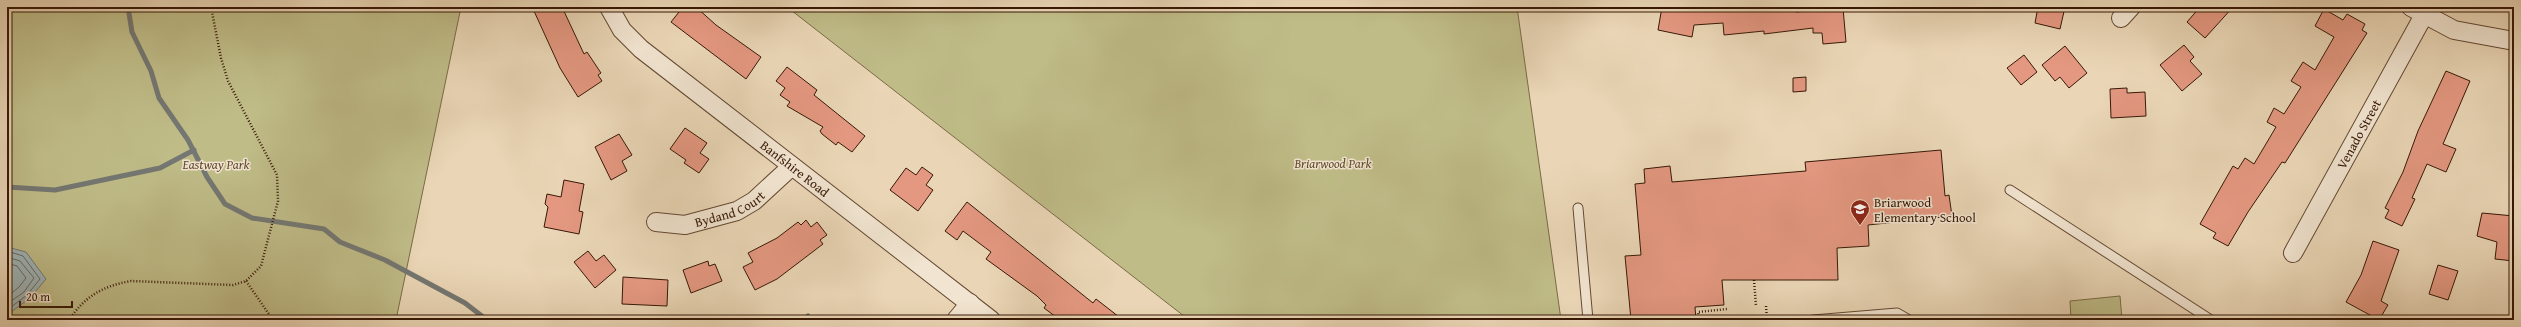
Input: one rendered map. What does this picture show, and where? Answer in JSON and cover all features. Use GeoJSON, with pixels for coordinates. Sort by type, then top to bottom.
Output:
{"type":"FeatureCollection","features":[{"type":"Feature","properties":{"kind":"street","name":"Banfshire Road"},"geometry":{"type":"LineString","coordinates":[[609,7],[622,30],[641,49],[991,320]]}},
{"type":"Feature","properties":{"kind":"street"},"geometry":{"type":"LineString","coordinates":[[2418,11],[2454,30],[2514,41]]}},
{"type":"Feature","properties":{"kind":"street","name":"Venado Street"},"geometry":{"type":"LineString","coordinates":[[2293,253],[2418,11]]}},
{"type":"Feature","properties":{"kind":"street","name":"Bydand Court"},"geometry":{"type":"LineString","coordinates":[[656,222],[685,225],[737,211],[754,201],[792,166]]}},
{"type":"Feature","properties":{"kind":"street"},"geometry":{"type":"LineString","coordinates":[[956,320],[970,303]]}},
{"type":"Feature","properties":{"kind":"lane"},"geometry":{"type":"LineString","coordinates":[[2010,190],[2211,320]]}},
{"type":"Feature","properties":{"kind":"lane"},"geometry":{"type":"LineString","coordinates":[[1578,208],[1588,320]]}},
{"type":"Feature","properties":{"kind":"lane"},"geometry":{"type":"LineString","coordinates":[[1813,320],[1897,313],[1909,320]]}},
{"type":"Feature","properties":{"kind":"path"},"geometry":{"type":"LineString","coordinates":[[69,320],[84,300],[99,289],[115,284],[132,281],[218,285],[246,281],[261,266],[278,201],[277,175],[228,81],[221,58],[211,7]]}},
{"type":"Feature","properties":{"kind":"path"},"geometry":{"type":"LineString","coordinates":[[1754,280],[1756,306]]}},
{"type":"Feature","properties":{"kind":"path"},"geometry":{"type":"LineString","coordinates":[[246,281],[273,320]]}},
{"type":"Feature","properties":{"kind":"path"},"geometry":{"type":"LineString","coordinates":[[1766,306],[1767,320]]}},
{"type":"Feature","properties":{"kind":"path"},"geometry":{"type":"LineString","coordinates":[[1699,320],[1698,312],[1728,310]]}},
{"type":"Feature","properties":{"kind":"green space","name":"Eastway Park"},"geometry":{"type":"Polygon","coordinates":[[[7,7],[461,7],[396,320],[7,320],[7,7]]]}},
{"type":"Feature","properties":{"kind":"green space","name":"Briarwood Park"},"geometry":{"type":"Polygon","coordinates":[[[787,7],[1517,7],[1561,320],[1189,320],[787,7]]]}},
{"type":"Feature","properties":{"kind":"green space"},"geometry":{"type":"Polygon","coordinates":[[[2120,296],[2122,320],[2071,320],[2070,301],[2120,296]]]}},
{"type":"Feature","properties":{"kind":"water"},"geometry":{"type":"Polygon","coordinates":[[[7,247],[26,252],[46,279],[30,298],[7,315],[7,247]]]}},
{"type":"Feature","properties":{"kind":"building"},"geometry":{"type":"Polygon","coordinates":[[[544,7],[562,7],[584,54],[587,52],[601,73],[598,75],[602,81],[578,97],[560,68],[534,11],[544,7]]]}},
{"type":"Feature","properties":{"kind":"building"},"geometry":{"type":"Polygon","coordinates":[[[683,7],[696,7],[716,25],[761,57],[746,79],[671,22],[683,7]]]}},
{"type":"Feature","properties":{"kind":"building"},"geometry":{"type":"Polygon","coordinates":[[[1662,7],[1795,7],[1796,12],[1843,8],[1846,42],[1823,44],[1822,33],[1813,33],[1813,28],[1764,34],[1764,31],[1724,35],[1723,23],[1694,25],[1692,37],[1658,30],[1662,7]]]}},
{"type":"Feature","properties":{"kind":"building"},"geometry":{"type":"Polygon","coordinates":[[[2038,7],[2065,7],[2060,29],[2035,23],[2038,7]]]}},
{"type":"Feature","properties":{"kind":"building"},"geometry":{"type":"Polygon","coordinates":[[[2200,7],[2233,7],[2205,38],[2187,22],[2200,7]]]}},
{"type":"Feature","properties":{"kind":"building"},"geometry":{"type":"Polygon","coordinates":[[[2324,9],[2343,20],[2347,14],[2365,24],[2362,30],[2367,33],[2285,163],[2282,162],[2248,212],[2228,246],[2213,238],[2216,233],[2200,224],[2233,166],[2238,169],[2245,158],[2254,164],[2276,127],[2267,122],[2274,108],[2284,114],[2301,87],[2291,81],[2303,62],[2315,70],[2334,37],[2315,26],[2324,9]]]}},
{"type":"Feature","properties":{"kind":"building"},"geometry":{"type":"Polygon","coordinates":[[[2184,45],[2194,57],[2190,61],[2202,74],[2182,91],[2160,65],[2184,45]]]}},
{"type":"Feature","properties":{"kind":"building"},"geometry":{"type":"Polygon","coordinates":[[[2065,46],[2087,73],[2069,88],[2060,77],[2055,81],[2042,65],[2065,46]]]}},
{"type":"Feature","properties":{"kind":"building"},"geometry":{"type":"Polygon","coordinates":[[[2024,55],[2037,72],[2021,85],[2007,68],[2024,55]]]}},
{"type":"Feature","properties":{"kind":"building"},"geometry":{"type":"Polygon","coordinates":[[[787,67],[817,90],[814,95],[865,136],[852,152],[838,142],[836,145],[822,134],[820,131],[823,127],[787,106],[790,102],[780,95],[785,88],[776,81],[787,67]]]}},
{"type":"Feature","properties":{"kind":"building"},"geometry":{"type":"Polygon","coordinates":[[[2446,71],[2470,81],[2443,144],[2456,149],[2446,172],[2427,164],[2412,198],[2415,199],[2402,226],[2385,218],[2389,210],[2385,208],[2403,172],[2418,131],[2446,71]]]}},
{"type":"Feature","properties":{"kind":"building"},"geometry":{"type":"Polygon","coordinates":[[[1806,77],[1806,91],[1793,92],[1793,78],[1806,77]]]}},
{"type":"Feature","properties":{"kind":"building"},"geometry":{"type":"Polygon","coordinates":[[[2127,88],[2127,93],[2145,92],[2146,116],[2111,118],[2110,89],[2127,88]]]}},
{"type":"Feature","properties":{"kind":"building"},"geometry":{"type":"Polygon","coordinates":[[[685,128],[707,143],[700,153],[709,159],[699,173],[684,163],[686,160],[670,149],[685,128]]]}},
{"type":"Feature","properties":{"kind":"building"},"geometry":{"type":"Polygon","coordinates":[[[619,134],[632,155],[622,161],[627,171],[611,180],[595,147],[619,134]]]}},
{"type":"Feature","properties":{"kind":"building"},"geometry":{"type":"Polygon","coordinates":[[[1941,150],[1945,196],[1949,195],[1952,216],[1868,225],[1869,246],[1837,248],[1838,280],[1722,280],[1724,305],[1695,307],[1696,320],[1631,320],[1625,256],[1641,255],[1635,184],[1645,183],[1644,169],[1670,166],[1672,182],[1806,171],[1805,162],[1941,150]]]}},
{"type":"Feature","properties":{"kind":"building"},"geometry":{"type":"Polygon","coordinates":[[[922,167],[933,175],[926,185],[933,190],[918,211],[890,190],[906,168],[916,175],[922,167]]]}},
{"type":"Feature","properties":{"kind":"building"},"geometry":{"type":"Polygon","coordinates":[[[564,180],[584,184],[579,211],[583,212],[579,234],[544,227],[548,207],[545,204],[547,194],[561,197],[564,180]]]}},
{"type":"Feature","properties":{"kind":"building"},"geometry":{"type":"Polygon","coordinates":[[[967,202],[1093,303],[1096,299],[1123,320],[1060,320],[1044,308],[1046,305],[1037,296],[986,259],[991,252],[963,231],[957,240],[945,231],[967,202]]]}},
{"type":"Feature","properties":{"kind":"building"},"geometry":{"type":"Polygon","coordinates":[[[2482,213],[2514,216],[2514,261],[2495,259],[2497,242],[2477,236],[2482,213]]]}},
{"type":"Feature","properties":{"kind":"building"},"geometry":{"type":"Polygon","coordinates":[[[806,220],[811,227],[817,222],[827,235],[820,240],[823,244],[777,279],[755,290],[743,267],[753,262],[748,253],[777,238],[798,222],[801,225],[806,220]]]}},
{"type":"Feature","properties":{"kind":"building"},"geometry":{"type":"Polygon","coordinates":[[[2373,241],[2399,250],[2381,301],[2388,305],[2379,320],[2346,302],[2361,275],[2373,241]]]}},
{"type":"Feature","properties":{"kind":"building"},"geometry":{"type":"Polygon","coordinates":[[[588,251],[596,261],[604,255],[616,270],[595,288],[574,262],[588,251]]]}},
{"type":"Feature","properties":{"kind":"building"},"geometry":{"type":"Polygon","coordinates":[[[708,261],[709,266],[715,264],[722,281],[691,293],[683,270],[708,261]]]}},
{"type":"Feature","properties":{"kind":"building"},"geometry":{"type":"Polygon","coordinates":[[[2438,265],[2458,271],[2448,300],[2429,294],[2438,265]]]}},
{"type":"Feature","properties":{"kind":"building"},"geometry":{"type":"Polygon","coordinates":[[[623,277],[668,280],[667,306],[622,304],[623,277]]]}},
{"type":"Feature","properties":{"kind":"waterway"},"geometry":{"type":"LineString","coordinates":[[128,7],[132,32],[151,71],[159,98],[188,140],[207,177],[225,204],[252,218],[324,229],[340,242],[385,260],[465,303],[487,320]]}},
{"type":"Feature","properties":{"kind":"waterway"},"geometry":{"type":"LineString","coordinates":[[7,187],[55,190],[160,168],[194,150]]}},
{"type":"Feature","properties":{"kind":"waterway"},"geometry":{"type":"LineString","coordinates":[[803,320],[808,316]]}},
{"type":"Feature","properties":{"kind":"place","name":"Briarwood Elementary School"},"geometry":{"type":"Point","coordinates":[1860,226]}}]}
